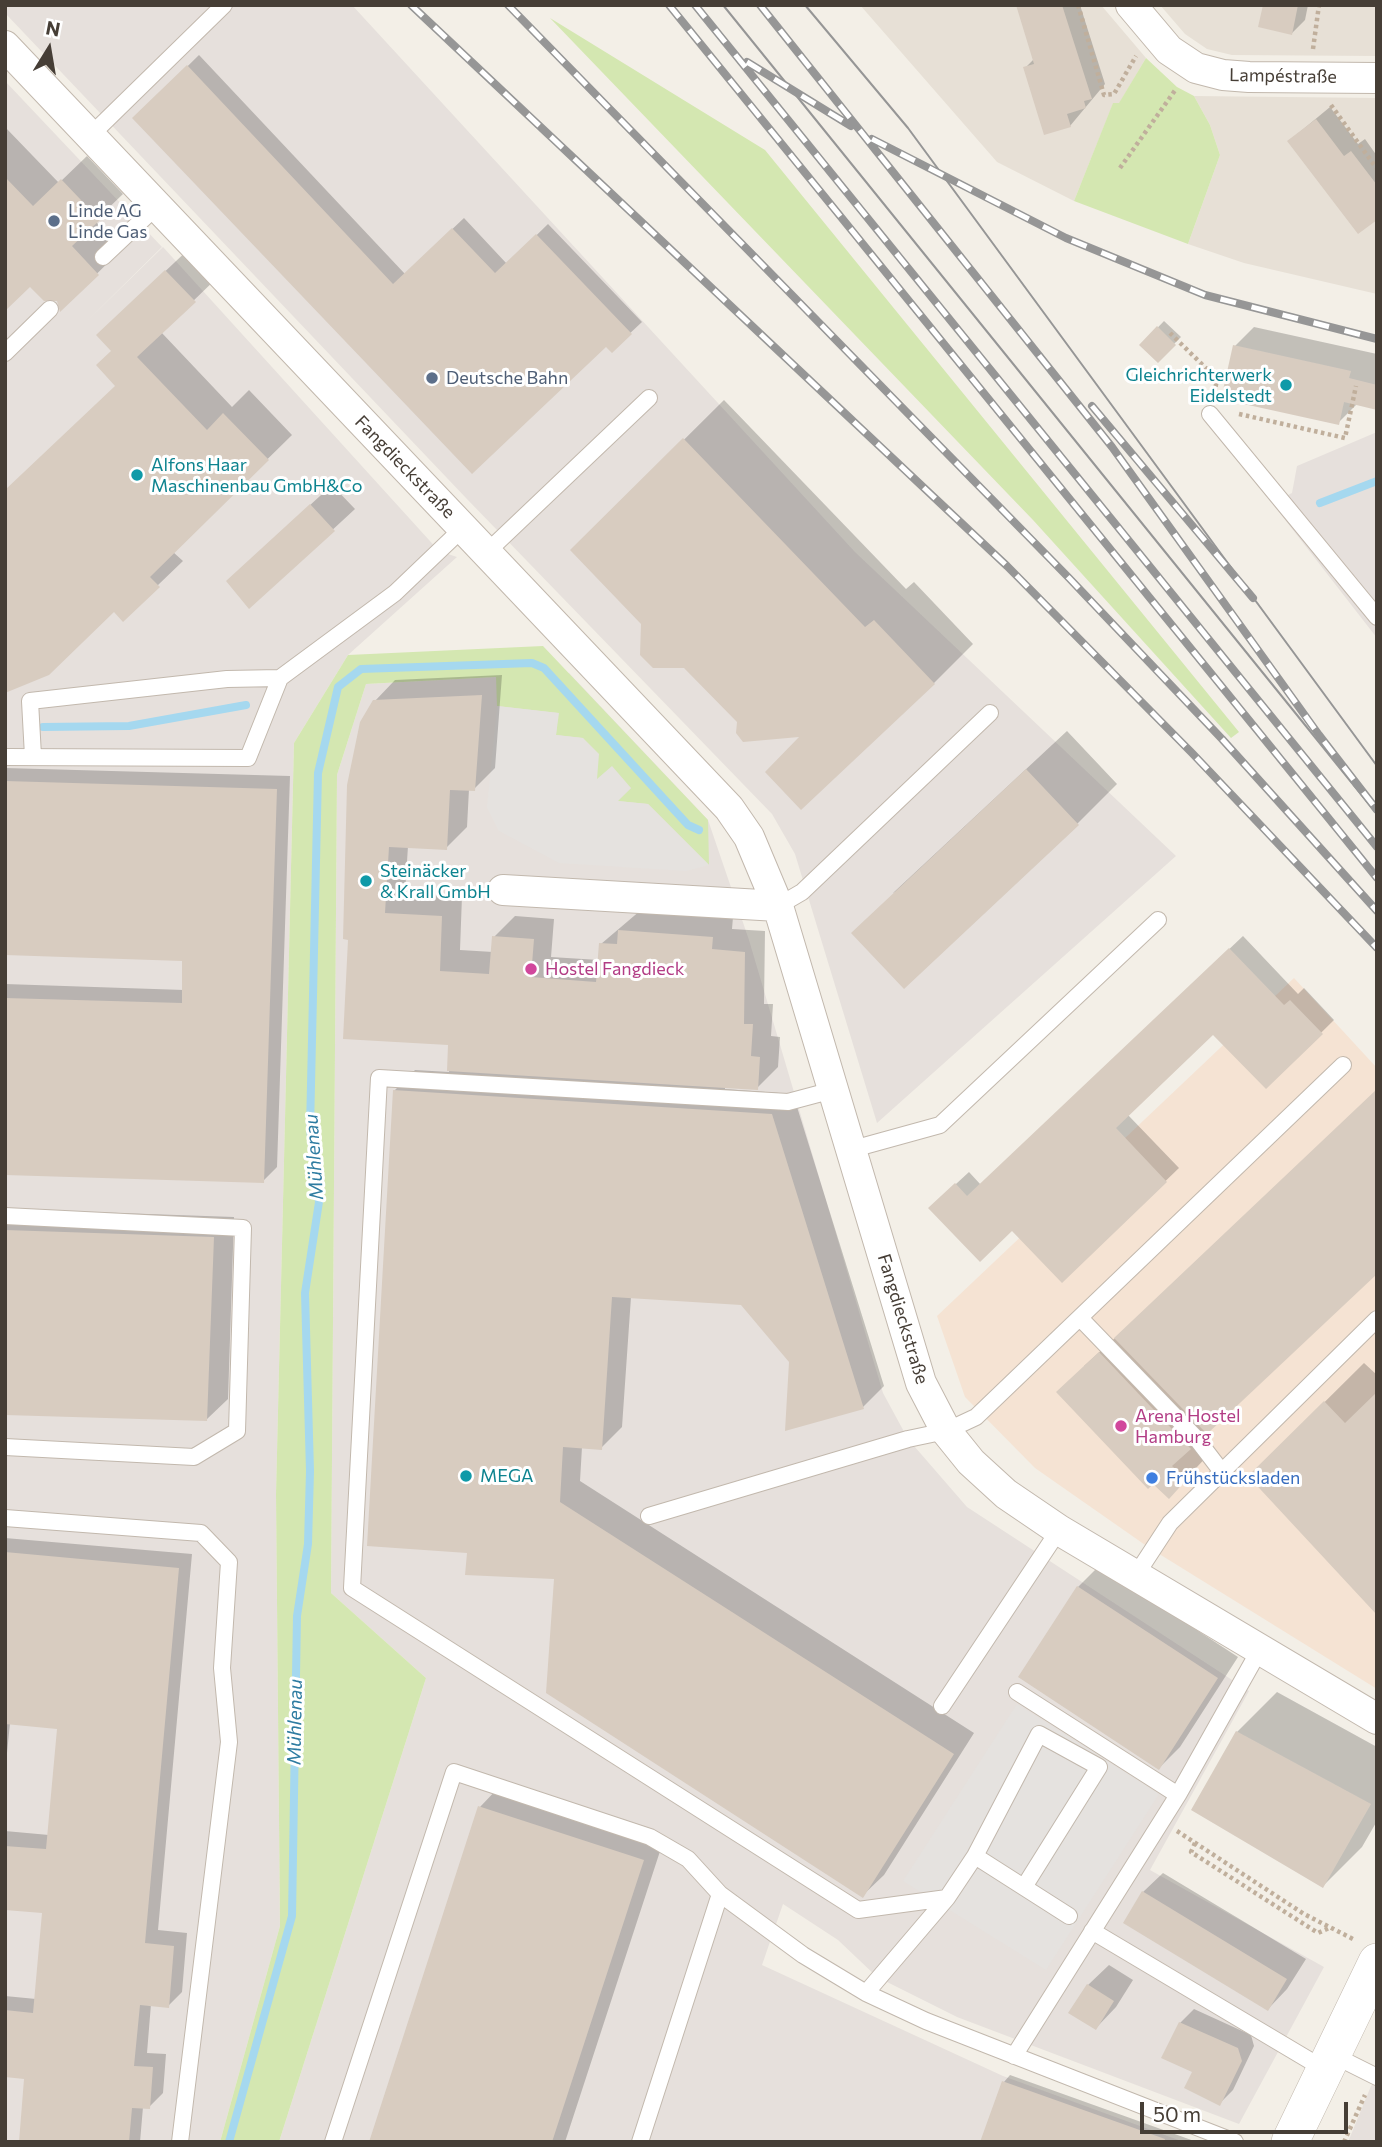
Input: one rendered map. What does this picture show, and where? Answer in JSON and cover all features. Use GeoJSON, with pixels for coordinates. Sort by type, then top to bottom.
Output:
{"type":"FeatureCollection","features":[{"type":"Feature","properties":{"kind":"street","name":"Lampéstraße"},"geometry":{"type":"LineString","coordinates":[[1131,5],[1169,50],[1196,68],[1223,75],[1249,77],[1377,78]]}},
{"type":"Feature","properties":{"kind":"street","name":"Fangdieckstraße"},"geometry":{"type":"LineString","coordinates":[[8,54],[90,136],[487,552],[729,808],[749,837],[778,906],[921,1383],[946,1431],[971,1462],[1006,1494],[1059,1530],[1135,1578],[1377,1719]]}},
{"type":"Feature","properties":{"kind":"street"},"geometry":{"type":"LineString","coordinates":[[503,890],[778,906]]}},
{"type":"Feature","properties":{"kind":"street"},"geometry":{"type":"LineString","coordinates":[[1290,2142],[1369,1968]]}},
{"type":"Feature","properties":{"kind":"lane"},"geometry":{"type":"LineString","coordinates":[[90,136],[224,5]]}},
{"type":"Feature","properties":{"kind":"lane"},"geometry":{"type":"LineString","coordinates":[[103,257],[157,206]]}},
{"type":"Feature","properties":{"kind":"lane"},"geometry":{"type":"LineString","coordinates":[[5,353],[50,309]]}},
{"type":"Feature","properties":{"kind":"lane"},"geometry":{"type":"LineString","coordinates":[[487,552],[649,398]]}},
{"type":"Feature","properties":{"kind":"lane"},"geometry":{"type":"LineString","coordinates":[[1211,411],[1377,617]]}},
{"type":"Feature","properties":{"kind":"lane"},"geometry":{"type":"LineString","coordinates":[[5,757],[248,758],[280,678],[395,593],[463,528]]}},
{"type":"Feature","properties":{"kind":"lane"},"geometry":{"type":"LineString","coordinates":[[33,756],[30,701],[227,679],[280,678]]}},
{"type":"Feature","properties":{"kind":"lane"},"geometry":{"type":"LineString","coordinates":[[778,906],[802,892],[990,713]]}},
{"type":"Feature","properties":{"kind":"lane"},"geometry":{"type":"LineString","coordinates":[[853,1149],[940,1125],[1158,920]]}},
{"type":"Feature","properties":{"kind":"lane"},"geometry":{"type":"LineString","coordinates":[[649,1516],[908,1438],[946,1431],[976,1417],[1343,1065]]}},
{"type":"Feature","properties":{"kind":"lane"},"geometry":{"type":"LineString","coordinates":[[833,1090],[788,1102],[379,1078],[352,1588],[858,1910],[947,1898]]}},
{"type":"Feature","properties":{"kind":"lane"},"geometry":{"type":"LineString","coordinates":[[5,1216],[243,1228],[237,1431],[194,1457],[5,1447]]}},
{"type":"Feature","properties":{"kind":"lane"},"geometry":{"type":"LineString","coordinates":[[1081,1319],[1196,1438],[1222,1472]]}},
{"type":"Feature","properties":{"kind":"lane"},"geometry":{"type":"LineString","coordinates":[[1135,1578],[1170,1523],[1377,1319]]}},
{"type":"Feature","properties":{"kind":"lane"},"geometry":{"type":"LineString","coordinates":[[5,1518],[201,1533],[229,1562],[222,1668],[229,1742],[180,2142]]}},
{"type":"Feature","properties":{"kind":"lane"},"geometry":{"type":"LineString","coordinates":[[942,1706],[1059,1530]]}},
{"type":"Feature","properties":{"kind":"lane"},"geometry":{"type":"LineString","coordinates":[[1014,2056],[1178,1795],[1259,1651]]}},
{"type":"Feature","properties":{"kind":"lane"},"geometry":{"type":"LineString","coordinates":[[1017,1692],[1178,1795]]}},
{"type":"Feature","properties":{"kind":"lane"},"geometry":{"type":"LineString","coordinates":[[866,1993],[947,1898],[975,1856],[1039,1734],[1099,1767],[1024,1887]]}},
{"type":"Feature","properties":{"kind":"lane"},"geometry":{"type":"LineString","coordinates":[[333,2142],[454,1772],[650,1837],[688,1859],[720,1894],[803,1955],[866,1993],[926,2021],[1235,2142]]}},
{"type":"Feature","properties":{"kind":"lane"},"geometry":{"type":"LineString","coordinates":[[975,1856],[1069,1916]]}},
{"type":"Feature","properties":{"kind":"lane"},"geometry":{"type":"LineString","coordinates":[[640,2142],[720,1894]]}},
{"type":"Feature","properties":{"kind":"lane"},"geometry":{"type":"LineString","coordinates":[[1092,1931],[1327,2062],[1375,2076]]}},
{"type":"Feature","properties":{"kind":"path"},"geometry":{"type":"LineString","coordinates":[[1078,5],[1104,94],[1114,94],[1142,46]]}},
{"type":"Feature","properties":{"kind":"path"},"geometry":{"type":"LineString","coordinates":[[1311,60],[1320,5]]}},
{"type":"Feature","properties":{"kind":"path"},"geometry":{"type":"LineString","coordinates":[[1120,168],[1180,82]]}},
{"type":"Feature","properties":{"kind":"path"},"geometry":{"type":"LineString","coordinates":[[1330,104],[1377,169]]}},
{"type":"Feature","properties":{"kind":"path"},"geometry":{"type":"LineString","coordinates":[[1170,333],[1217,379],[1211,411],[1345,438],[1356,386]]}},
{"type":"Feature","properties":{"kind":"path"},"geometry":{"type":"LineString","coordinates":[[1162,1821],[1330,1927],[1369,1968]]}},
{"type":"Feature","properties":{"kind":"path"},"geometry":{"type":"LineString","coordinates":[[1195,1843],[1191,1852],[1318,1933],[1330,1927]]}},
{"type":"Feature","properties":{"kind":"path"},"geometry":{"type":"LineString","coordinates":[[1211,1864],[1217,1857]]}},
{"type":"Feature","properties":{"kind":"path"},"geometry":{"type":"LineString","coordinates":[[1247,1887],[1252,1880]]}},
{"type":"Feature","properties":{"kind":"path"},"geometry":{"type":"LineString","coordinates":[[1276,1906],[1282,1899]]}},
{"type":"Feature","properties":{"kind":"path"},"geometry":{"type":"LineString","coordinates":[[1344,2142],[1375,2076]]}},
{"type":"Feature","properties":{"kind":"shaded area"},"geometry":{"type":"Polygon","coordinates":[[[5,5],[352,5],[855,552],[1176,856],[877,1123],[795,854],[772,814],[466,498],[5,13],[5,5]]]}},
{"type":"Feature","properties":{"kind":"shaded area"},"geometry":{"type":"Polygon","coordinates":[[[860,5],[1101,5],[1146,58],[1119,104],[1113,104],[1074,201],[997,162],[860,5]]]}},
{"type":"Feature","properties":{"kind":"shaded area"},"geometry":{"type":"Polygon","coordinates":[[[1160,5],[1377,5],[1377,56],[1232,55],[1207,49],[1185,34],[1160,5]]]}},
{"type":"Feature","properties":{"kind":"shaded area"},"geometry":{"type":"Polygon","coordinates":[[[5,81],[162,247],[86,322],[163,247],[439,551],[457,557],[348,655],[294,743],[276,1494],[280,1926],[220,2142],[5,2142],[5,81]]]}},
{"type":"Feature","properties":{"kind":"shaded area"},"geometry":{"type":"Polygon","coordinates":[[[1194,96],[1377,98],[1377,294],[1244,263],[1188,244],[1220,155],[1210,125],[1194,96]]]}},
{"type":"Feature","properties":{"kind":"shaded area"},"geometry":{"type":"Polygon","coordinates":[[[1377,432],[1377,638],[1272,503],[1292,493],[1297,466],[1377,432]]]}},
{"type":"Feature","properties":{"kind":"shaded area"},"geometry":{"type":"Polygon","coordinates":[[[569,673],[708,820],[749,940],[883,1393],[908,1439],[967,1507],[1249,1691],[1150,1870],[1324,1967],[1239,2124],[957,2017],[877,1977],[838,1940],[783,1904],[762,1965],[1003,2076],[1184,2142],[279,2142],[426,1678],[331,1593],[337,775],[366,684],[569,673]]]}},
{"type":"Feature","properties":{"kind":"shaded area"},"geometry":{"type":"Polygon","coordinates":[[[497,706],[559,713],[556,735],[583,738],[599,754],[597,779],[612,766],[631,788],[618,801],[648,804],[709,865],[686,871],[559,863],[499,831],[487,807],[497,706]]]}},
{"type":"Feature","properties":{"kind":"shaded area"},"geometry":{"type":"Polygon","coordinates":[[[1294,978],[1377,1068],[1377,1689],[1148,1547],[1035,1468],[965,1397],[937,1316],[1294,978]]]}},
{"type":"Feature","properties":{"kind":"shaded area"},"geometry":{"type":"Polygon","coordinates":[[[1017,1704],[1159,1794],[1046,1970],[903,1881],[1017,1704]]]}},
{"type":"Feature","properties":{"kind":"shaded area"},"geometry":{"type":"Polygon","coordinates":[[[1377,2080],[1377,2142],[1348,2142],[1371,2086],[1377,2080]]]}},
{"type":"Feature","properties":{"kind":"green space"},"geometry":{"type":"Polygon","coordinates":[[[550,18],[765,150],[1239,732],[1231,738],[1033,520],[550,18]]]}},
{"type":"Feature","properties":{"kind":"green space"},"geometry":{"type":"Polygon","coordinates":[[[1146,58],[1177,87],[1194,96],[1210,125],[1220,155],[1188,244],[1074,201],[1113,103],[1119,103],[1146,58]]]}},
{"type":"Feature","properties":{"kind":"green space"},"geometry":{"type":"Polygon","coordinates":[[[543,646],[708,820],[709,865],[648,804],[617,801],[631,788],[597,780],[583,738],[556,735],[558,713],[497,706],[496,677],[366,684],[337,775],[331,1593],[426,1678],[279,2142],[220,2142],[280,1926],[276,1494],[294,743],[348,655],[543,646]]]}},
{"type":"Feature","properties":{"kind":"building"},"geometry":{"type":"Polygon","coordinates":[[[1016,5],[1062,5],[1092,99],[1084,101],[1086,108],[1067,114],[1071,127],[1044,135],[1023,67],[1034,64],[1016,5]]]}},
{"type":"Feature","properties":{"kind":"building"},"geometry":{"type":"Polygon","coordinates":[[[1263,5],[1298,5],[1292,35],[1258,27],[1263,5]]]}},
{"type":"Feature","properties":{"kind":"building"},"geometry":{"type":"Polygon","coordinates":[[[187,65],[393,284],[452,228],[495,273],[536,234],[632,334],[612,353],[606,347],[472,474],[132,118],[187,65]]]}},
{"type":"Feature","properties":{"kind":"building"},"geometry":{"type":"Polygon","coordinates":[[[1316,119],[1344,156],[1351,151],[1377,185],[1377,220],[1358,234],[1287,141],[1316,119]]]}},
{"type":"Feature","properties":{"kind":"building"},"geometry":{"type":"Polygon","coordinates":[[[5,177],[33,206],[61,179],[100,220],[72,246],[99,275],[60,312],[57,301],[44,301],[30,287],[5,311],[5,177]]]}},
{"type":"Feature","properties":{"kind":"building","name":"Alfons Haar Maschinenbau GmbH&Co"},"geometry":{"type":"Polygon","coordinates":[[[165,270],[196,302],[137,357],[207,430],[223,413],[269,460],[150,577],[160,587],[123,622],[114,612],[49,675],[5,693],[5,490],[115,386],[96,365],[111,351],[96,335],[165,270]]]}},
{"type":"Feature","properties":{"kind":"building"},"geometry":{"type":"Polygon","coordinates":[[[1157,326],[1176,345],[1158,363],[1139,345],[1157,326]]]}},
{"type":"Feature","properties":{"kind":"building","name":"Gleichrichterwerk Eidelstedt"},"geometry":{"type":"Polygon","coordinates":[[[1233,345],[1351,371],[1349,378],[1377,385],[1377,410],[1344,402],[1339,425],[1221,399],[1233,345]]]}},
{"type":"Feature","properties":{"kind":"building"},"geometry":{"type":"Polygon","coordinates":[[[683,438],[865,627],[874,620],[935,684],[801,810],[765,772],[799,737],[743,742],[736,733],[737,722],[684,668],[653,668],[640,655],[641,624],[570,550],[683,438]]]}},
{"type":"Feature","properties":{"kind":"building"},"geometry":{"type":"Polygon","coordinates":[[[310,504],[335,531],[249,609],[226,581],[310,504]]]}},
{"type":"Feature","properties":{"kind":"building"},"geometry":{"type":"Polygon","coordinates":[[[482,695],[475,791],[450,790],[447,850],[389,847],[385,913],[442,916],[440,971],[489,974],[492,936],[534,939],[531,977],[596,982],[599,943],[617,944],[618,930],[713,937],[712,949],[745,952],[744,1024],[753,1024],[751,1056],[760,1057],[758,1090],[447,1071],[448,1045],[343,1039],[348,940],[343,939],[347,785],[360,722],[373,700],[482,695]]]}},
{"type":"Feature","properties":{"kind":"building"},"geometry":{"type":"Polygon","coordinates":[[[1026,769],[1079,825],[904,989],[851,933],[1026,769]]]}},
{"type":"Feature","properties":{"kind":"building"},"geometry":{"type":"Polygon","coordinates":[[[5,781],[277,789],[264,1183],[5,1175],[5,998],[182,1003],[182,961],[5,955],[5,781]]]}},
{"type":"Feature","properties":{"kind":"building"},"geometry":{"type":"Polygon","coordinates":[[[1229,948],[1284,1005],[1290,1000],[1323,1034],[1266,1089],[1213,1035],[1116,1128],[1167,1182],[1062,1283],[1012,1231],[980,1262],[928,1208],[955,1183],[967,1196],[1229,948]]]}},
{"type":"Feature","properties":{"kind":"building"},"geometry":{"type":"Polygon","coordinates":[[[1377,1089],[1377,1274],[1207,1434],[1114,1338],[1377,1089]]]}},
{"type":"Feature","properties":{"kind":"building","name":"MEGA"},"geometry":{"type":"Polygon","coordinates":[[[393,1090],[772,1114],[864,1409],[785,1431],[789,1362],[741,1305],[612,1297],[602,1450],[563,1447],[560,1502],[954,1754],[863,1898],[546,1693],[554,1579],[465,1575],[467,1553],[367,1546],[393,1090]]]}},
{"type":"Feature","properties":{"kind":"building"},"geometry":{"type":"Polygon","coordinates":[[[5,1230],[214,1237],[207,1421],[5,1415],[5,1230]]]}},
{"type":"Feature","properties":{"kind":"building"},"geometry":{"type":"Polygon","coordinates":[[[1099,1352],[1191,1449],[1172,1466],[1187,1479],[1169,1499],[1153,1484],[1148,1489],[1056,1392],[1099,1352]]]}},
{"type":"Feature","properties":{"kind":"building"},"geometry":{"type":"Polygon","coordinates":[[[1377,1392],[1377,1615],[1248,1476],[1324,1401],[1345,1423],[1377,1392]]]}},
{"type":"Feature","properties":{"kind":"building"},"geometry":{"type":"Polygon","coordinates":[[[5,1552],[179,1568],[145,1943],[174,1946],[169,2008],[140,2005],[134,2066],[153,2067],[150,2109],[132,2108],[129,2142],[19,2142],[24,2079],[5,2077],[5,2010],[33,2013],[42,1913],[5,1910],[5,1846],[46,1849],[57,1729],[5,1724],[5,1552]]]}},
{"type":"Feature","properties":{"kind":"building"},"geometry":{"type":"Polygon","coordinates":[[[1077,1586],[1218,1678],[1159,1770],[1018,1677],[1077,1586]]]}},
{"type":"Feature","properties":{"kind":"building"},"geometry":{"type":"Polygon","coordinates":[[[1236,1731],[1371,1804],[1323,1888],[1191,1810],[1236,1731]]]}},
{"type":"Feature","properties":{"kind":"building"},"geometry":{"type":"Polygon","coordinates":[[[478,1806],[644,1860],[552,2142],[369,2142],[478,1806]]]}},
{"type":"Feature","properties":{"kind":"building"},"geometry":{"type":"Polygon","coordinates":[[[1142,1891],[1287,1979],[1268,2011],[1123,1923],[1142,1891]]]}},
{"type":"Feature","properties":{"kind":"building"},"geometry":{"type":"Polygon","coordinates":[[[1087,1984],[1114,2001],[1096,2030],[1068,2013],[1087,1984]]]}},
{"type":"Feature","properties":{"kind":"building"},"geometry":{"type":"Polygon","coordinates":[[[1179,2022],[1238,2048],[1242,2061],[1220,2106],[1184,2088],[1192,2072],[1161,2058],[1179,2022]]]}},
{"type":"Feature","properties":{"kind":"building"},"geometry":{"type":"Polygon","coordinates":[[[1002,2081],[1165,2139],[1164,2142],[980,2142],[1002,2081]]]}},
{"type":"Feature","properties":{"kind":"waterway","name":"Mühlenau"},"geometry":{"type":"LineString","coordinates":[[1320,503],[1377,481]]}},
{"type":"Feature","properties":{"kind":"waterway","name":"Mühlenau"},"geometry":{"type":"LineString","coordinates":[[229,2142],[292,1916],[297,1616],[308,1544],[310,1471],[305,1293],[319,1202],[310,1129],[318,773],[338,687],[361,669],[532,663],[544,668],[688,825],[699,830]]}},
{"type":"Feature","properties":{"kind":"waterway"},"geometry":{"type":"LineString","coordinates":[[43,727],[129,726],[246,705]]}},
{"type":"Feature","properties":{"kind":"tram line"},"geometry":{"type":"LineString","coordinates":[[723,5],[1377,814]]}},
{"type":"Feature","properties":{"kind":"tram line"},"geometry":{"type":"LineString","coordinates":[[805,5],[908,128],[1377,766]]}},
{"type":"Feature","properties":{"kind":"railway"},"geometry":{"type":"LineString","coordinates":[[411,5],[1007,566],[1192,753],[1377,948]]}},
{"type":"Feature","properties":{"kind":"railway"},"geometry":{"type":"LineString","coordinates":[[508,5],[1069,578],[1222,739],[1377,911]]}},
{"type":"Feature","properties":{"kind":"railway"},"geometry":{"type":"LineString","coordinates":[[669,5],[1377,878]]}},
{"type":"Feature","properties":{"kind":"railway"},"geometry":{"type":"LineString","coordinates":[[695,5],[1377,847]]}},
{"type":"Feature","properties":{"kind":"railway"},"geometry":{"type":"LineString","coordinates":[[760,5],[1112,447],[1319,735],[1377,810]]}},
{"type":"Feature","properties":{"kind":"railway"},"geometry":{"type":"LineString","coordinates":[[747,62],[851,126]]}},
{"type":"Feature","properties":{"kind":"railway"},"geometry":{"type":"LineString","coordinates":[[872,139],[1066,238],[1205,295],[1377,339]]}},
{"type":"Feature","properties":{"kind":"railway"},"geometry":{"type":"LineString","coordinates":[[1092,406],[1253,598]]}},
{"type":"Feature","properties":{"kind":"place","name":"Linde AG Linde Gas"},"geometry":{"type":"Point","coordinates":[54,221]}},
{"type":"Feature","properties":{"kind":"place","name":"Deutsche Bahn"},"geometry":{"type":"Point","coordinates":[432,378]}},
{"type":"Feature","properties":{"kind":"place","name":"Gleichrichterwerk Eidelstedt"},"geometry":{"type":"Point","coordinates":[1286,385]}},
{"type":"Feature","properties":{"kind":"place","name":"Alfons Haar Maschinenbau GmbH&Co"},"geometry":{"type":"Point","coordinates":[137,475]}},
{"type":"Feature","properties":{"kind":"place","name":"Steinäcker & Krall GmbH"},"geometry":{"type":"Point","coordinates":[366,881]}},
{"type":"Feature","properties":{"kind":"place","name":"Hostel Fangdieck"},"geometry":{"type":"Point","coordinates":[531,969]}},
{"type":"Feature","properties":{"kind":"place","name":"Arena Hostel Hamburg"},"geometry":{"type":"Point","coordinates":[1121,1426]}},
{"type":"Feature","properties":{"kind":"place","name":"MEGA"},"geometry":{"type":"Point","coordinates":[466,1476]}},
{"type":"Feature","properties":{"kind":"place","name":"Frühstücksladen"},"geometry":{"type":"Point","coordinates":[1152,1478]}}]}
